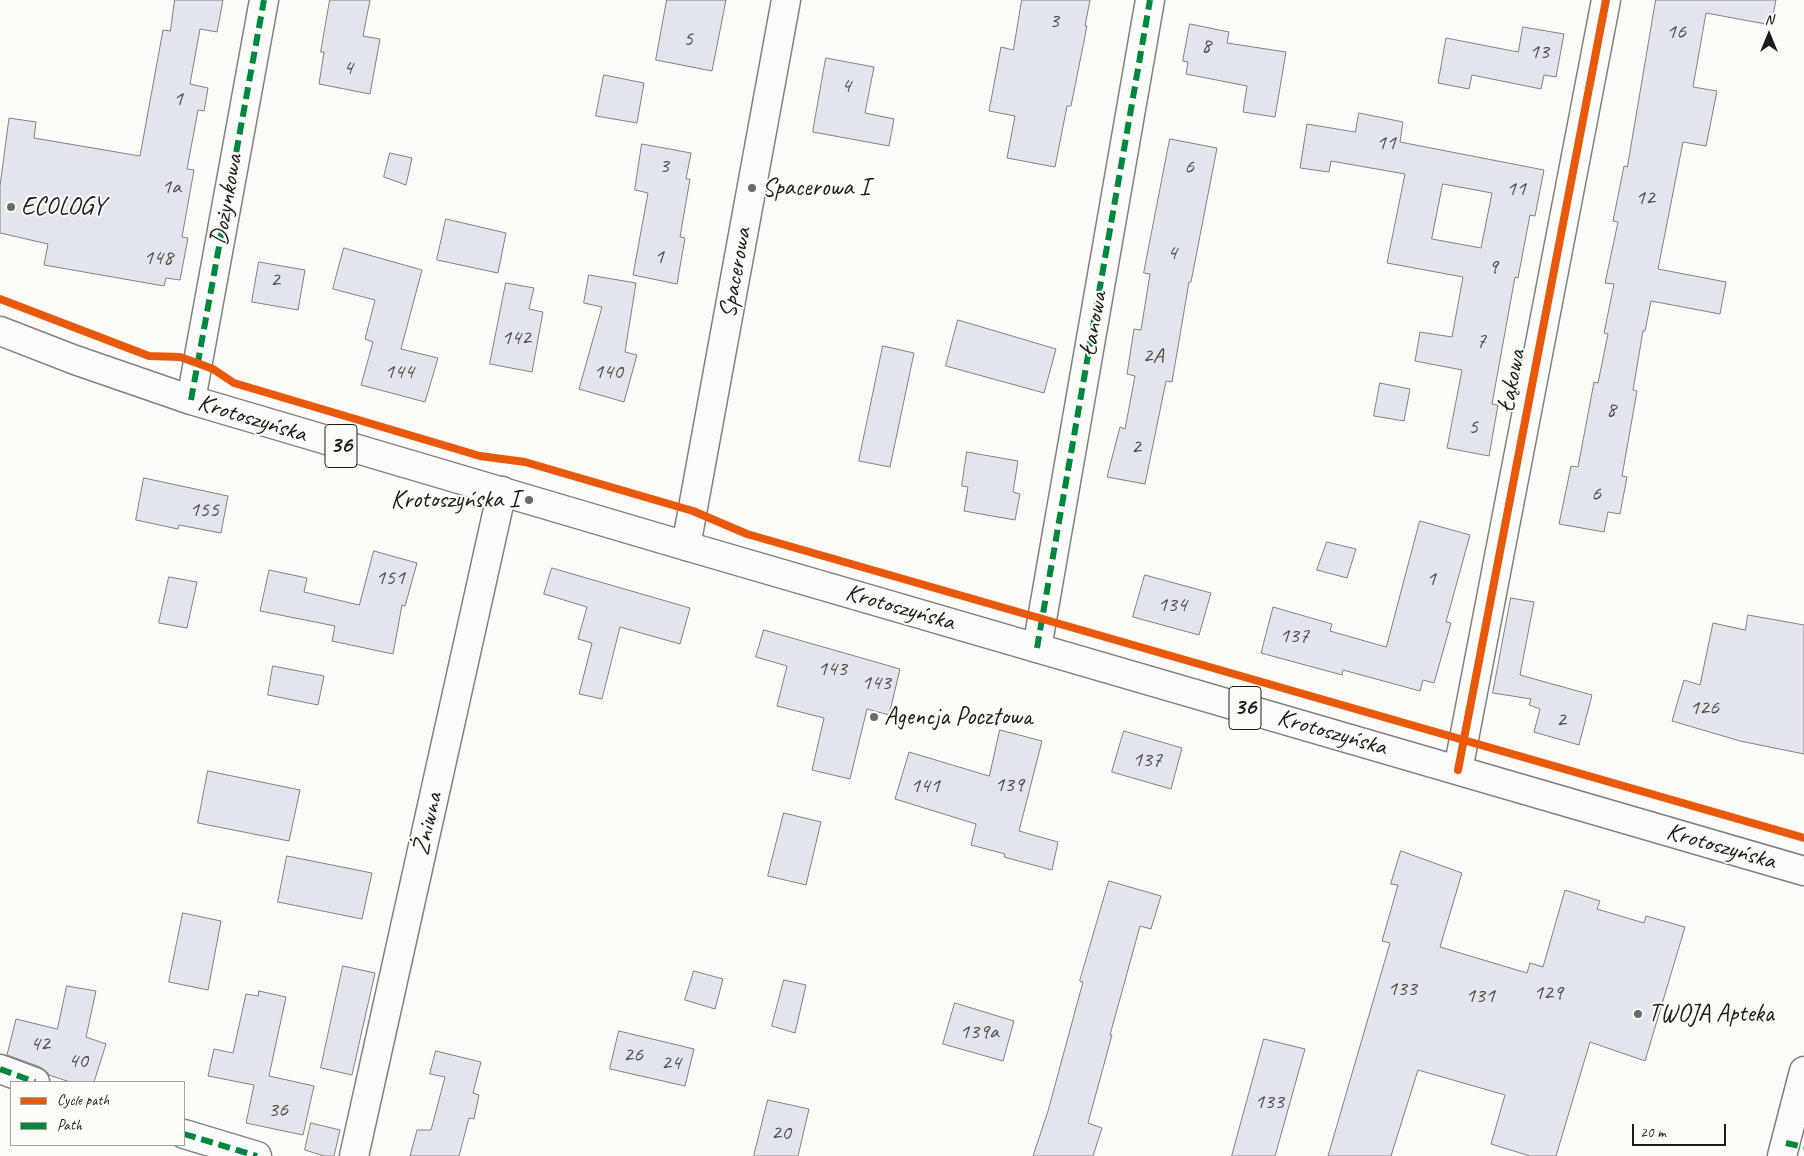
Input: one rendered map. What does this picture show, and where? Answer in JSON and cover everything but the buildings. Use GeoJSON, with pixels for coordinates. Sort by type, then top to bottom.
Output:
{"type":"FeatureCollection","features":[{"type":"Feature","properties":{"kind":"street","name":"Dożynkowa"},"geometry":{"type":"LineString","coordinates":[[191,400],[264,0]]}},
{"type":"Feature","properties":{"kind":"street","name":"Spacerowa"},"geometry":{"type":"LineString","coordinates":[[686,546],[786,0]]}},
{"type":"Feature","properties":{"kind":"street","name":"Łanowa"},"geometry":{"type":"LineString","coordinates":[[1038,648],[1150,0]]}},
{"type":"Feature","properties":{"kind":"street","name":"Łąkowa"},"geometry":{"type":"LineString","coordinates":[[1458,770],[1606,0]]}},
{"type":"Feature","properties":{"kind":"street","name":"Krotoszyńska"},"geometry":{"type":"LineString","coordinates":[[0,331],[75,360],[191,400],[343,447],[502,491],[1804,871]]}},
{"type":"Feature","properties":{"kind":"street","name":"Żniwna"},"geometry":{"type":"LineString","coordinates":[[354,1156],[502,491]]}},
{"type":"Feature","properties":{"kind":"street"},"geometry":{"type":"LineString","coordinates":[[0,1069],[32,1081]]}},
{"type":"Feature","properties":{"kind":"street"},"geometry":{"type":"LineString","coordinates":[[1791,1148],[1804,1072]]}},
{"type":"Feature","properties":{"kind":"street"},"geometry":{"type":"LineString","coordinates":[[185,1134],[257,1156]]}},
{"type":"Feature","properties":{"kind":"marked path"},"geometry":{"type":"LineString","coordinates":[[191,400],[264,0]]}},
{"type":"Feature","properties":{"kind":"marked path"},"geometry":{"type":"LineString","coordinates":[[1037,648],[1150,0]]}},
{"type":"Feature","properties":{"kind":"marked path"},"geometry":{"type":"LineString","coordinates":[[0,1069],[32,1081]]}},
{"type":"Feature","properties":{"kind":"marked path"},"geometry":{"type":"LineString","coordinates":[[185,1134],[257,1156]]}},
{"type":"Feature","properties":{"kind":"marked path"},"geometry":{"type":"LineString","coordinates":[[1786,1143],[1804,1147]]}},
{"type":"Feature","properties":{"kind":"cycle path"},"geometry":{"type":"LineString","coordinates":[[1458,770],[1606,0]]}},
{"type":"Feature","properties":{"kind":"cycle path"},"geometry":{"type":"LineString","coordinates":[[0,299],[149,356],[180,357],[197,363],[213,369],[234,383],[480,456],[525,462],[693,511],[747,534],[1804,838]]}},
{"type":"Feature","properties":{"kind":"place","name":"Spacerowa I"},"geometry":{"type":"Point","coordinates":[752,188]}},
{"type":"Feature","properties":{"kind":"place","name":"ECOLOGY"},"geometry":{"type":"Point","coordinates":[11,207]}},
{"type":"Feature","properties":{"kind":"place","name":"Krotoszyńska I"},"geometry":{"type":"Point","coordinates":[529,500]}},
{"type":"Feature","properties":{"kind":"place","name":"Agencja Pocztowa"},"geometry":{"type":"Point","coordinates":[874,717]}},
{"type":"Feature","properties":{"kind":"place","name":"TWOJA Apteka"},"geometry":{"type":"Point","coordinates":[1638,1014]}}]}
